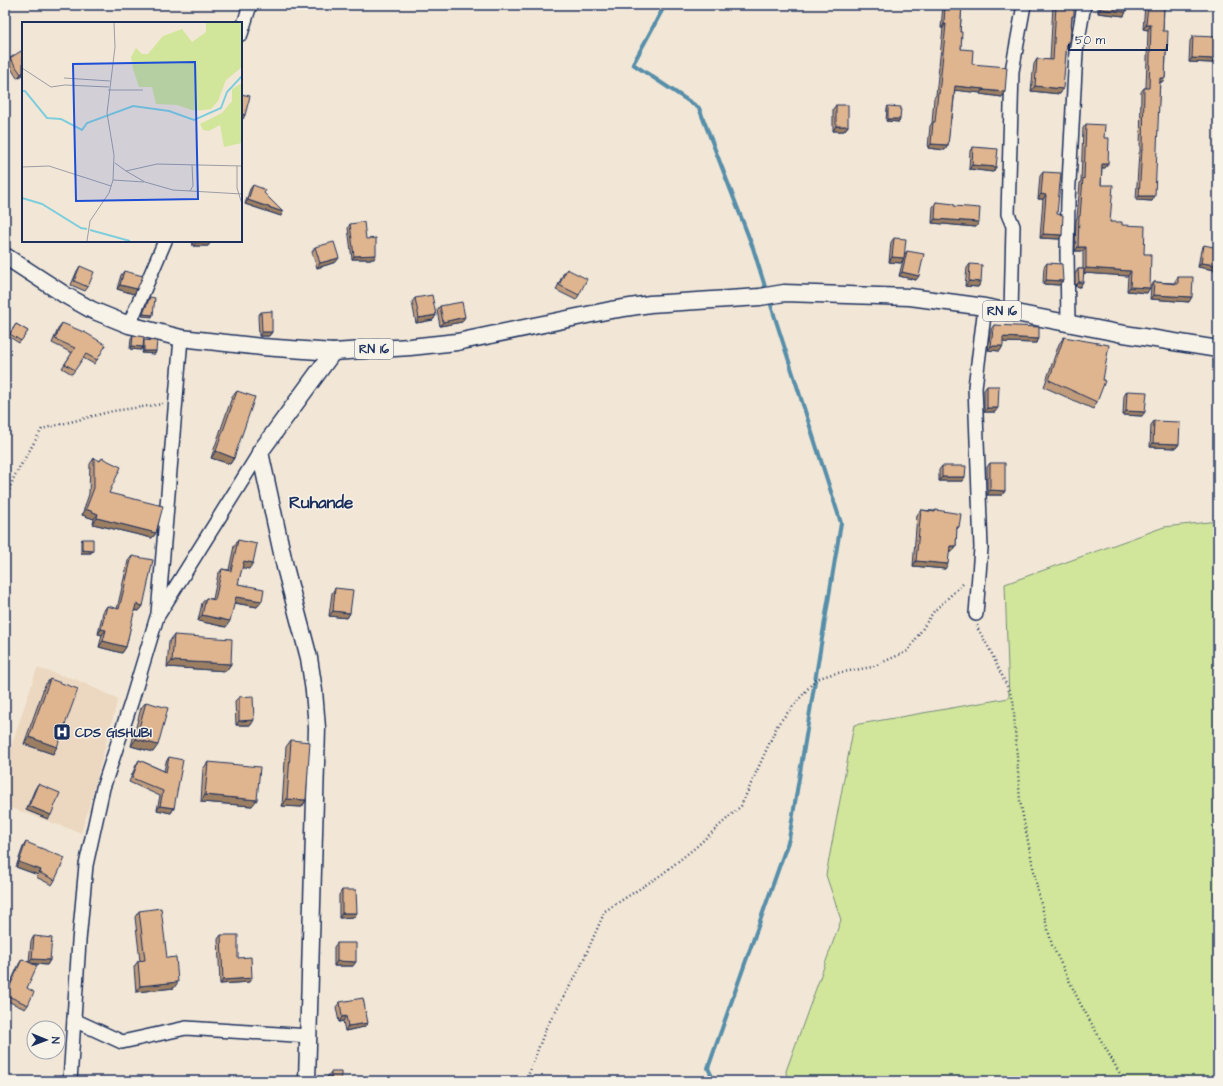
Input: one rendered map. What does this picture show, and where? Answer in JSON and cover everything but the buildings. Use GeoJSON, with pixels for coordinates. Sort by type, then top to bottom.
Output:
{"type":"FeatureCollection","features":[{"type":"Feature","properties":{"kind":"main road","name":"RN 16"},"geometry":{"type":"LineString","coordinates":[[5,256],[65,295],[92,310],[128,325],[181,338],[262,347],[333,352],[410,347],[457,342],[611,310],[650,304],[760,297],[784,293],[910,297],[985,307],[1011,313],[1218,349]]}},
{"type":"Feature","properties":{"kind":"main road"},"geometry":{"type":"LineString","coordinates":[[308,1081],[317,728],[314,691],[309,658],[285,567],[260,452],[333,352]]}},
{"type":"Feature","properties":{"kind":"street"},"geometry":{"type":"LineString","coordinates":[[242,31],[250,5]]}},
{"type":"Feature","properties":{"kind":"street"},"geometry":{"type":"LineString","coordinates":[[1011,313],[1013,226],[1008,214],[1012,72],[1024,5]]}},
{"type":"Feature","properties":{"kind":"street"},"geometry":{"type":"LineString","coordinates":[[1068,323],[1068,201],[1076,52],[1084,5]]}},
{"type":"Feature","properties":{"kind":"street"},"geometry":{"type":"LineString","coordinates":[[128,325],[165,242]]}},
{"type":"Feature","properties":{"kind":"street"},"geometry":{"type":"LineString","coordinates":[[976,614],[980,548],[975,386],[985,307]]}},
{"type":"Feature","properties":{"kind":"street"},"geometry":{"type":"LineString","coordinates":[[70,1081],[79,940],[86,865],[103,788],[132,703],[157,618],[181,338]]}},
{"type":"Feature","properties":{"kind":"street"},"geometry":{"type":"LineString","coordinates":[[157,618],[260,452]]}},
{"type":"Feature","properties":{"kind":"street"},"geometry":{"type":"LineString","coordinates":[[74,1020],[122,1042],[186,1028],[309,1036]]}},
{"type":"Feature","properties":{"kind":"path"},"geometry":{"type":"LineString","coordinates":[[5,501],[14,477],[42,429],[113,411],[176,403]]}},
{"type":"Feature","properties":{"kind":"path"},"geometry":{"type":"LineString","coordinates":[[526,1081],[546,1028],[579,970],[605,911],[661,875],[696,847],[741,806],[778,724],[816,679],[832,674],[872,667],[908,651],[934,611],[979,570]]}},
{"type":"Feature","properties":{"kind":"path"},"geometry":{"type":"LineString","coordinates":[[976,614],[978,629],[990,650],[1013,699],[1020,800],[1038,892],[1052,945],[1080,1003],[1124,1081]]}},
{"type":"Feature","properties":{"kind":"shaded area","name":"CDS GISHUBI"},"geometry":{"type":"Polygon","coordinates":[[[37,668],[75,679],[118,699],[81,833],[5,806],[5,765],[37,668]]]}},
{"type":"Feature","properties":{"kind":"green space"},"geometry":{"type":"Polygon","coordinates":[[[1218,521],[1218,1081],[787,1081],[786,1071],[841,920],[826,875],[854,725],[1009,698],[1005,584],[1164,527],[1218,521]]]}},
{"type":"Feature","properties":{"kind":"waterway"},"geometry":{"type":"LineString","coordinates":[[665,5],[633,64],[699,108],[753,248],[767,293]]}},
{"type":"Feature","properties":{"kind":"waterway"},"geometry":{"type":"LineString","coordinates":[[714,1081],[708,1068],[789,839],[841,523],[769,299]]}},
{"type":"Feature","properties":{"kind":"place","name":"CDS GISHUBI"},"geometry":{"type":"Point","coordinates":[62,732]}},
{"type":"Feature","properties":{"kind":"district","name":"Ruhande"},"geometry":{"type":"Point","coordinates":[321,502]}}]}
